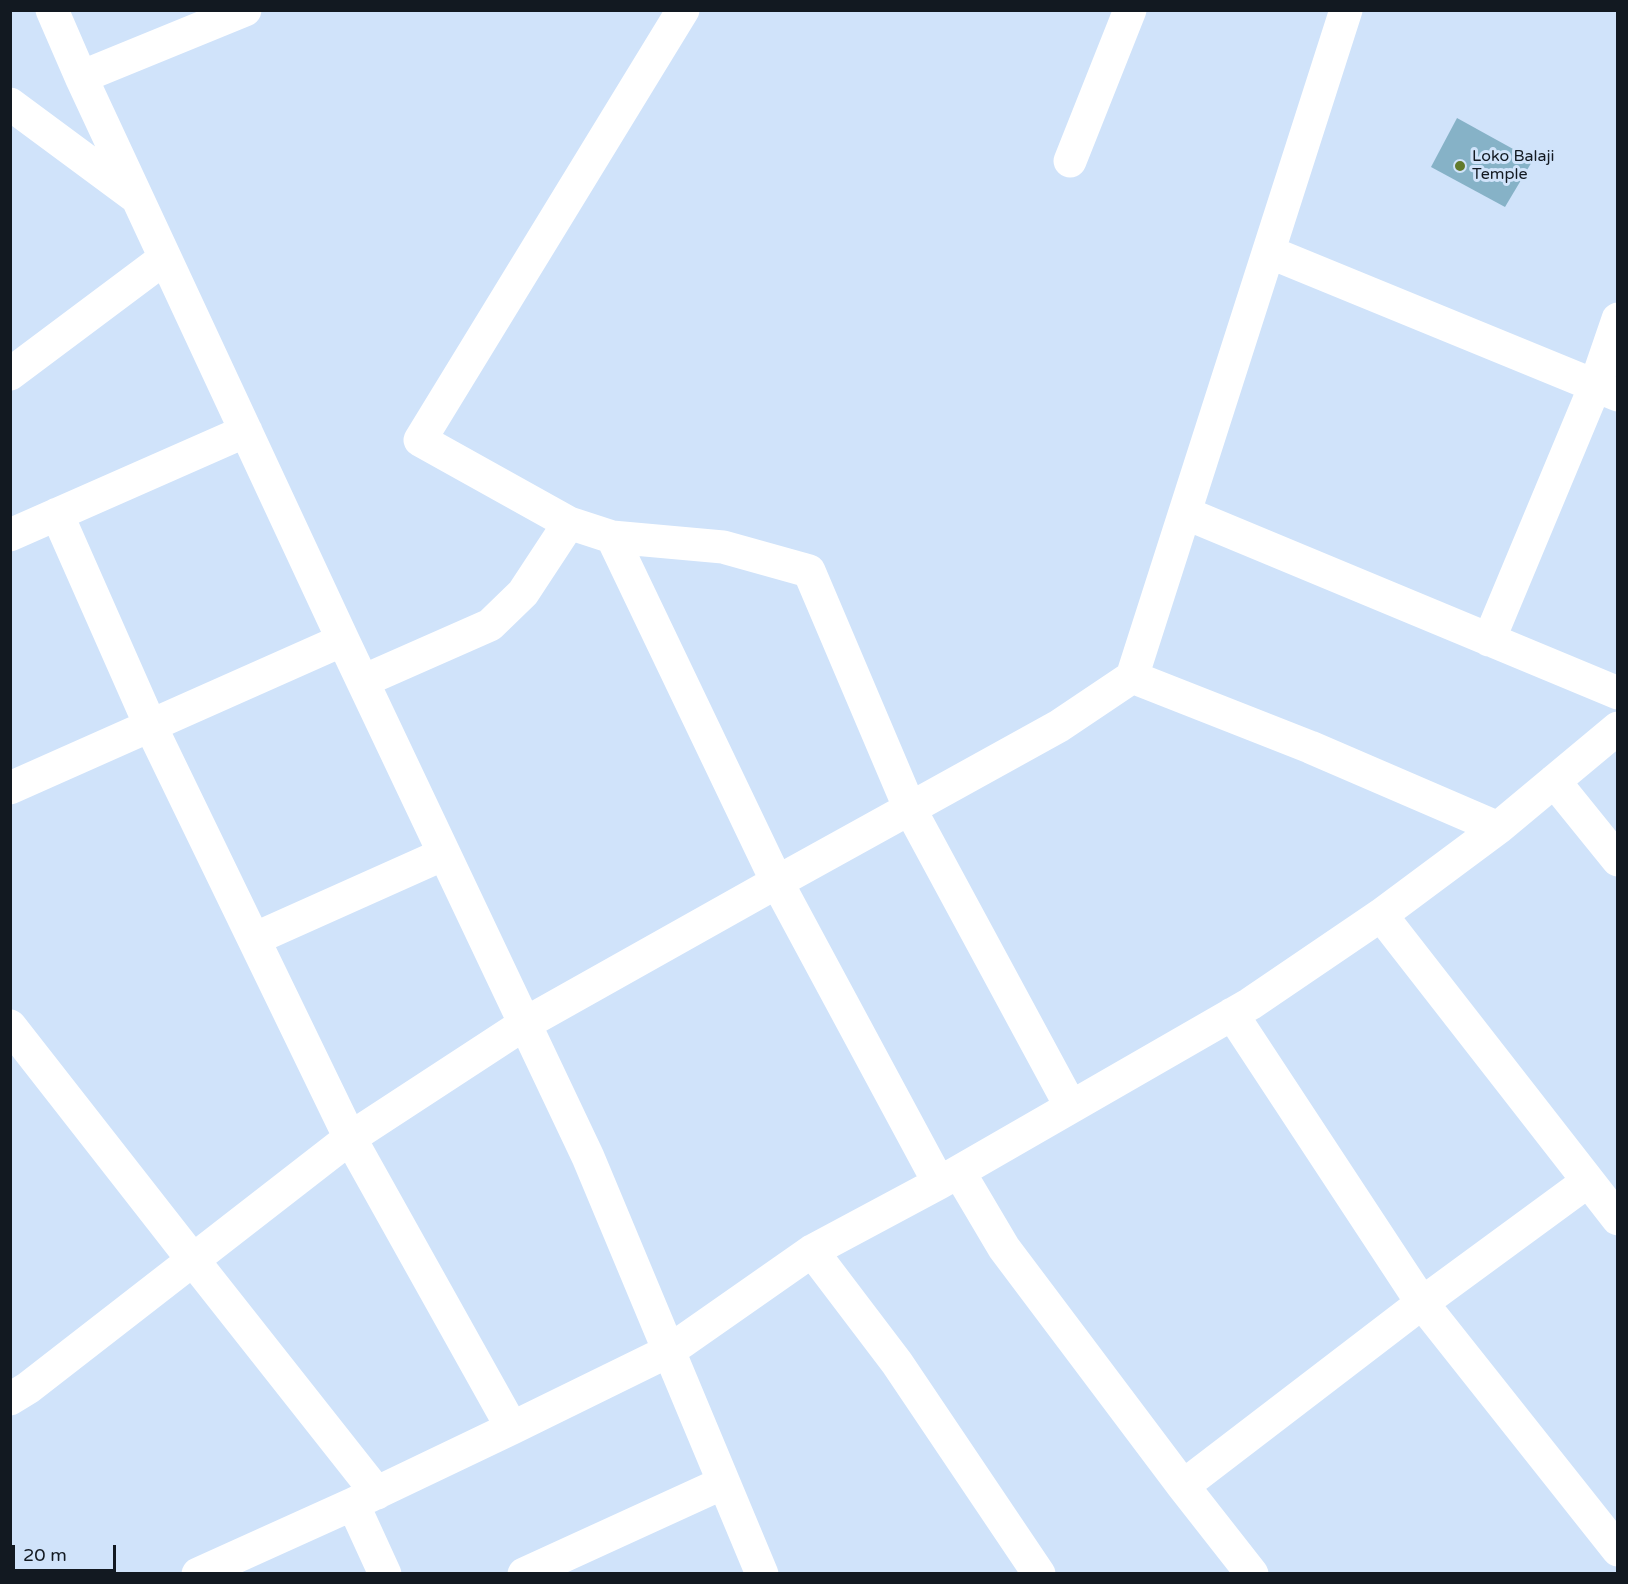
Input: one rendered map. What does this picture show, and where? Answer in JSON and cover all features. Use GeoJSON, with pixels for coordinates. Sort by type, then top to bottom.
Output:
{"type":"FeatureCollection","features":[{"type":"Feature","properties":{"kind":"street"},"geometry":{"type":"LineString","coordinates":[[52,10],[343,640],[588,1157],[762,1574]]}},
{"type":"Feature","properties":{"kind":"street"},"geometry":{"type":"LineString","coordinates":[[81,77],[245,10]]}},
{"type":"Feature","properties":{"kind":"street"},"geometry":{"type":"LineString","coordinates":[[683,10],[420,440],[569,523],[612,537],[723,547],[809,571],[910,810],[1071,1107]]}},
{"type":"Feature","properties":{"kind":"street"},"geometry":{"type":"LineString","coordinates":[[1070,161],[1130,10]]}},
{"type":"Feature","properties":{"kind":"street"},"geometry":{"type":"LineString","coordinates":[[16,1384],[193,1260],[350,1138],[526,1023],[1059,726],[1132,677],[1346,10]]}},
{"type":"Feature","properties":{"kind":"street"},"geometry":{"type":"LineString","coordinates":[[10,104],[137,197]]}},
{"type":"Feature","properties":{"kind":"street"},"geometry":{"type":"LineString","coordinates":[[1269,252],[1606,391]]}},
{"type":"Feature","properties":{"kind":"street"},"geometry":{"type":"LineString","coordinates":[[10,374],[165,258]]}},
{"type":"Feature","properties":{"kind":"street"},"geometry":{"type":"LineString","coordinates":[[1489,640],[1606,391],[1617,319]]}},
{"type":"Feature","properties":{"kind":"street"},"geometry":{"type":"LineString","coordinates":[[10,535],[246,431]]}},
{"type":"Feature","properties":{"kind":"street"},"geometry":{"type":"LineString","coordinates":[[1185,513],[1617,693]]}},
{"type":"Feature","properties":{"kind":"street"},"geometry":{"type":"LineString","coordinates":[[57,514],[151,727],[350,1138],[513,1428]]}},
{"type":"Feature","properties":{"kind":"street"},"geometry":{"type":"LineString","coordinates":[[363,681],[490,625],[523,593],[569,523]]}},
{"type":"Feature","properties":{"kind":"street"},"geometry":{"type":"LineString","coordinates":[[612,537],[777,882],[949,1178],[1252,1574]]}},
{"type":"Feature","properties":{"kind":"street"},"geometry":{"type":"LineString","coordinates":[[10,789],[343,640]]}},
{"type":"Feature","properties":{"kind":"street"},"geometry":{"type":"LineString","coordinates":[[1132,677],[1310,747],[1498,828]]}},
{"type":"Feature","properties":{"kind":"street"},"geometry":{"type":"LineString","coordinates":[[198,1574],[513,1428],[669,1350],[812,1251],[949,1178],[1250,1004],[1381,915],[1498,828],[1617,728]]}},
{"type":"Feature","properties":{"kind":"street"},"geometry":{"type":"LineString","coordinates":[[1554,781],[1617,860]]}},
{"type":"Feature","properties":{"kind":"street"},"geometry":{"type":"LineString","coordinates":[[254,939],[444,854]]}},
{"type":"Feature","properties":{"kind":"street"},"geometry":{"type":"LineString","coordinates":[[1381,915],[1617,1219]]}},
{"type":"Feature","properties":{"kind":"street"},"geometry":{"type":"LineString","coordinates":[[1232,1014],[1422,1303],[1617,1550]]}},
{"type":"Feature","properties":{"kind":"street"},"geometry":{"type":"LineString","coordinates":[[10,1026],[193,1260],[365,1498],[385,1574]]}},
{"type":"Feature","properties":{"kind":"street"},"geometry":{"type":"LineString","coordinates":[[1183,1486],[1422,1303],[1587,1182]]}},
{"type":"Feature","properties":{"kind":"street"},"geometry":{"type":"LineString","coordinates":[[812,1251],[897,1363],[1039,1574]]}},
{"type":"Feature","properties":{"kind":"street"},"geometry":{"type":"LineString","coordinates":[[524,1574],[723,1484]]}},
{"type":"Feature","properties":{"kind":"building"},"geometry":{"type":"Polygon","coordinates":[[[1457,118],[1533,160],[1505,207],[1431,167],[1457,118]]]}},
{"type":"Feature","properties":{"kind":"place","name":"Loko Balaji Temple"},"geometry":{"type":"Point","coordinates":[1460,166]}}]}
